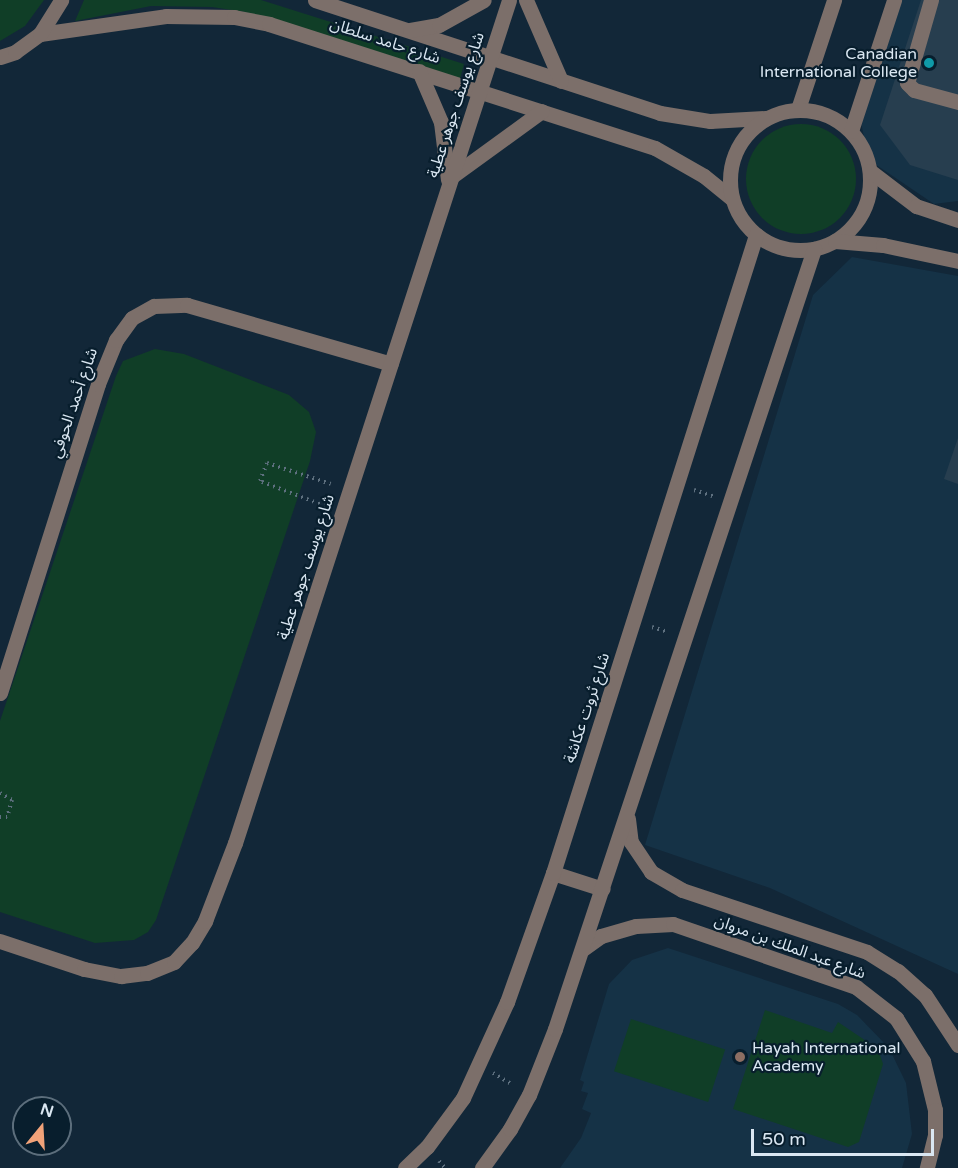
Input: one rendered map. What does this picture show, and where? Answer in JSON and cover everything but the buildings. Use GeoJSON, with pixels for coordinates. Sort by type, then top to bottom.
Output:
{"type":"FeatureCollection","features":[{"type":"Feature","properties":{"kind":"street"},"geometry":{"type":"LineString","coordinates":[[0,57],[15,52],[40,34],[61,0]]}},
{"type":"Feature","properties":{"kind":"street","name":"شارع حامد سلطان"},"geometry":{"type":"LineString","coordinates":[[315,0],[561,81],[690,119],[766,118]]}},
{"type":"Feature","properties":{"kind":"street"},"geometry":{"type":"LineString","coordinates":[[407,30],[438,25],[484,0]]}},
{"type":"Feature","properties":{"kind":"street","name":"شارع يوسف جوهر عطية"},"geometry":{"type":"LineString","coordinates":[[0,941],[84,969],[121,976],[147,973],[174,962],[192,943],[205,921],[236,843],[508,0]]}},
{"type":"Feature","properties":{"kind":"street"},"geometry":{"type":"LineString","coordinates":[[526,0],[561,81]]}},
{"type":"Feature","properties":{"kind":"street"},"geometry":{"type":"LineString","coordinates":[[798,109],[834,0]]}},
{"type":"Feature","properties":{"kind":"street"},"geometry":{"type":"LineString","coordinates":[[851,131],[894,0]]}},
{"type":"Feature","properties":{"kind":"street"},"geometry":{"type":"LineString","coordinates":[[931,0],[907,83],[914,90],[958,102]]}},
{"type":"Feature","properties":{"kind":"street","name":"شارع حامد سلطان"},"geometry":{"type":"LineString","coordinates":[[40,34],[166,16],[234,17],[419,71],[655,148],[695,170],[732,199]]}},
{"type":"Feature","properties":{"kind":"street"},"geometry":{"type":"LineString","coordinates":[[419,71],[441,122],[450,182],[542,111]]}},
{"type":"Feature","properties":{"kind":"street"},"geometry":{"type":"LineString","coordinates":[[798,109],[836,119],[851,131],[864,150],[870,171],[870,188],[859,218],[835,241],[814,249],[784,248],[756,235],[741,219],[732,199],[729,180],[739,144],[766,118],[798,109]]}},
{"type":"Feature","properties":{"kind":"street"},"geometry":{"type":"LineString","coordinates":[[870,171],[916,206],[958,220]]}},
{"type":"Feature","properties":{"kind":"street","name":"شارع ثروت عكاشة"},"geometry":{"type":"LineString","coordinates":[[405,1168],[427,1147],[463,1098],[480,1065],[553,873],[756,235]]}},
{"type":"Feature","properties":{"kind":"street"},"geometry":{"type":"LineString","coordinates":[[835,241],[883,245],[958,261]]}},
{"type":"Feature","properties":{"kind":"street"},"geometry":{"type":"LineString","coordinates":[[482,1168],[510,1129],[529,1095],[583,949],[814,249]]}},
{"type":"Feature","properties":{"kind":"street","name":"شارع أحمد الحوفي"},"geometry":{"type":"LineString","coordinates":[[0,693],[98,384],[116,340],[132,318],[154,306],[187,305],[391,364]]}},
{"type":"Feature","properties":{"kind":"street","name":"شارع عبد الملك بن مروان"},"geometry":{"type":"LineString","coordinates":[[627,813],[631,842],[651,872],[682,890],[867,952],[898,970],[926,995],[958,1045]]}},
{"type":"Feature","properties":{"kind":"street"},"geometry":{"type":"LineString","coordinates":[[553,873],[603,889]]}},
{"type":"Feature","properties":{"kind":"street","name":"شارع عبد الملك بن مروان"},"geometry":{"type":"LineString","coordinates":[[583,949],[601,936],[636,926],[673,924],[856,987],[896,1018],[923,1061],[934,1110],[934,1135],[927,1168]]}},
{"type":"Feature","properties":{"kind":"path"},"geometry":{"type":"LineString","coordinates":[[342,512],[260,481],[267,463],[350,490]]}},
{"type":"Feature","properties":{"kind":"path"},"geometry":{"type":"LineString","coordinates":[[677,484],[730,501]]}},
{"type":"Feature","properties":{"kind":"path"},"geometry":{"type":"LineString","coordinates":[[633,622],[685,637]]}},
{"type":"Feature","properties":{"kind":"path"},"geometry":{"type":"LineString","coordinates":[[0,793],[12,800],[7,817],[0,817]]}},
{"type":"Feature","properties":{"kind":"path"},"geometry":{"type":"LineString","coordinates":[[480,1065],[529,1095]]}},
{"type":"Feature","properties":{"kind":"shaded area","name":"Canadian International College"},"geometry":{"type":"Polygon","coordinates":[[[900,0],[958,0],[958,201],[934,204],[869,160],[860,118],[900,0]]]}},
{"type":"Feature","properties":{"kind":"shaded area"},"geometry":{"type":"Polygon","coordinates":[[[852,257],[958,276],[958,974],[770,888],[645,845],[813,295],[852,257]]]}},
{"type":"Feature","properties":{"kind":"shaded area","name":"Hayah International Academy"},"geometry":{"type":"Polygon","coordinates":[[[668,948],[838,1004],[857,1015],[889,1048],[906,1083],[912,1134],[902,1168],[560,1168],[581,1138],[591,1113],[582,1109],[588,1093],[581,1091],[584,1082],[580,1080],[609,984],[632,960],[668,948]]]}},
{"type":"Feature","properties":{"kind":"green space"},"geometry":{"type":"Polygon","coordinates":[[[0,0],[44,0],[25,26],[0,41],[0,0]]]}},
{"type":"Feature","properties":{"kind":"green space"},"geometry":{"type":"Polygon","coordinates":[[[84,0],[261,0],[464,64],[460,79],[245,12],[212,7],[151,6],[75,21],[84,0]]]}},
{"type":"Feature","properties":{"kind":"green space"},"geometry":{"type":"Polygon","coordinates":[[[801,124],[822,129],[840,140],[851,158],[856,179],[851,200],[840,218],[822,229],[801,234],[780,229],[762,218],[751,200],[746,179],[751,158],[762,140],[780,129],[801,124]]]}},
{"type":"Feature","properties":{"kind":"green space"},"geometry":{"type":"Polygon","coordinates":[[[155,349],[184,354],[289,395],[309,412],[316,432],[310,461],[156,920],[148,932],[134,940],[95,943],[0,912],[0,721],[116,376],[123,361],[155,349]]]}},
{"type":"Feature","properties":{"kind":"green space"},"geometry":{"type":"Polygon","coordinates":[[[765,1010],[832,1033],[838,1022],[878,1049],[883,1064],[859,1142],[848,1147],[733,1109],[765,1010]]]}},
{"type":"Feature","properties":{"kind":"green space"},"geometry":{"type":"Polygon","coordinates":[[[631,1019],[725,1050],[708,1102],[614,1071],[631,1019]]]}},
{"type":"Feature","properties":{"kind":"place","name":"Canadian International College"},"geometry":{"type":"Point","coordinates":[929,63]}},
{"type":"Feature","properties":{"kind":"place","name":"Hayah International Academy"},"geometry":{"type":"Point","coordinates":[740,1057]}}]}
